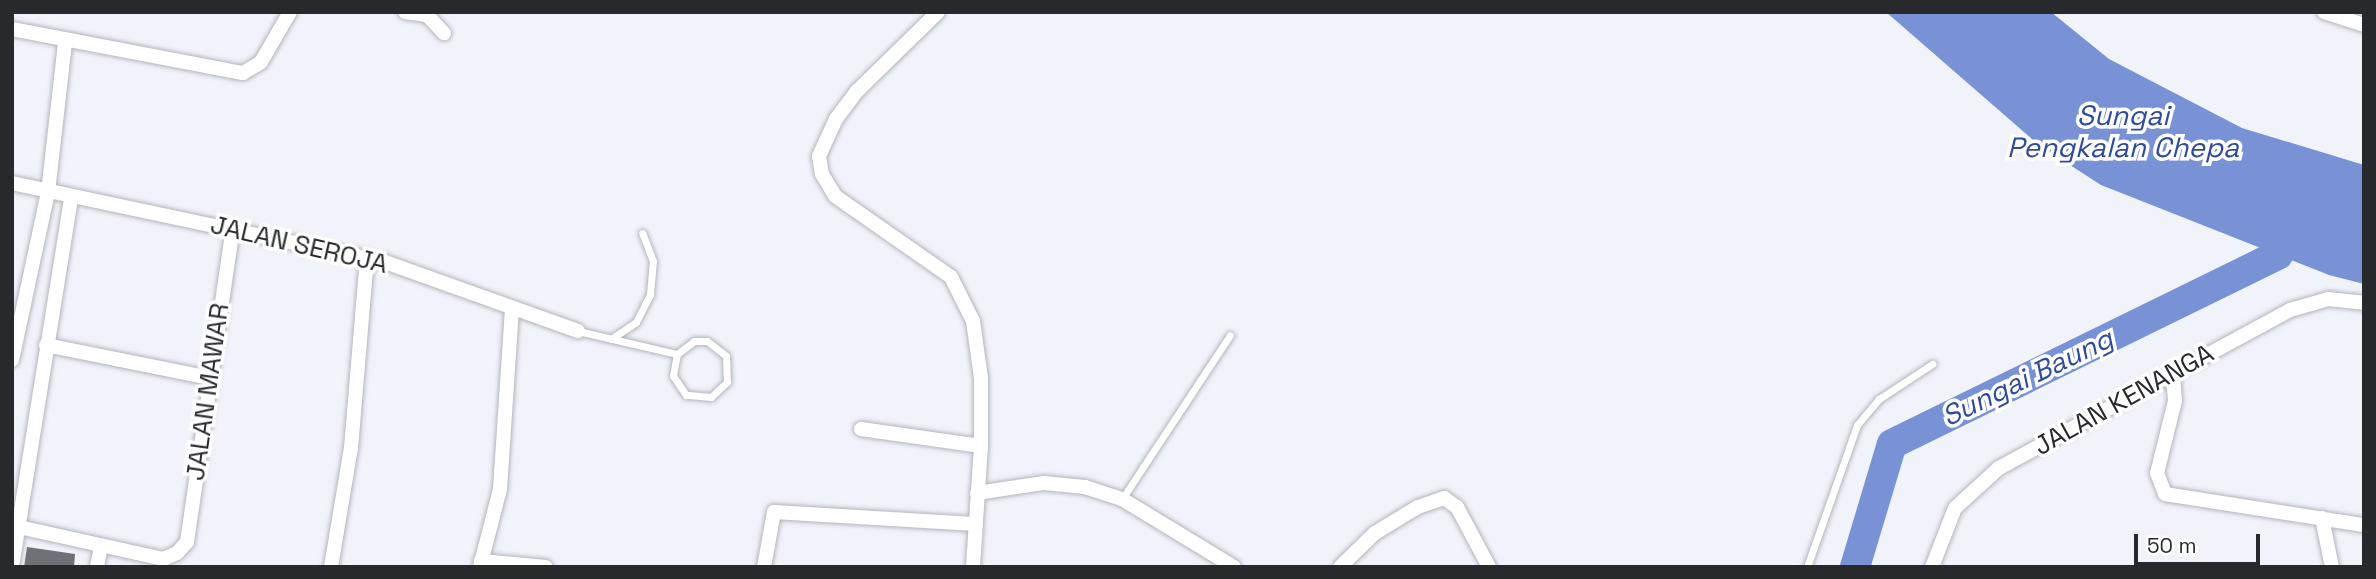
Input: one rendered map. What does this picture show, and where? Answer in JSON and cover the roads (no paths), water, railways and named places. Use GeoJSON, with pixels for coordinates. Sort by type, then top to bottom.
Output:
{"type":"FeatureCollection","features":[{"type":"Feature","properties":{"kind":"street"},"geometry":{"type":"LineString","coordinates":[[12,29],[65,42],[243,74],[261,62],[290,12]]}},
{"type":"Feature","properties":{"kind":"street"},"geometry":{"type":"LineString","coordinates":[[405,12],[427,15],[444,33]]}},
{"type":"Feature","properties":{"kind":"street"},"geometry":{"type":"LineString","coordinates":[[938,12],[857,91],[819,156],[822,174],[835,196],[951,277],[973,321],[981,378],[981,446],[973,567]]}},
{"type":"Feature","properties":{"kind":"street"},"geometry":{"type":"LineString","coordinates":[[2324,12],[2364,24]]}},
{"type":"Feature","properties":{"kind":"street"},"geometry":{"type":"LineString","coordinates":[[12,360],[18,303],[48,192],[65,42]]}},
{"type":"Feature","properties":{"kind":"street","name":"JALAN SEROJA"},"geometry":{"type":"LineString","coordinates":[[12,183],[71,198],[233,228],[367,258],[578,331]]}},
{"type":"Feature","properties":{"kind":"street"},"geometry":{"type":"LineString","coordinates":[[12,567],[71,198]]}},
{"type":"Feature","properties":{"kind":"street","name":"JALAN MAWAR"},"geometry":{"type":"LineString","coordinates":[[100,546],[163,559],[177,553],[187,542],[233,228]]}},
{"type":"Feature","properties":{"kind":"street"},"geometry":{"type":"LineString","coordinates":[[331,567],[351,448],[367,258]]}},
{"type":"Feature","properties":{"kind":"street","name":"JALAN KENANGA"},"geometry":{"type":"LineString","coordinates":[[1932,567],[1955,508],[1999,468],[2290,310],[2328,299],[2364,303]]}},
{"type":"Feature","properties":{"kind":"street"},"geometry":{"type":"LineString","coordinates":[[512,308],[500,489],[481,564],[546,567]]}},
{"type":"Feature","properties":{"kind":"street"},"geometry":{"type":"LineString","coordinates":[[46,345],[209,378]]}},
{"type":"Feature","properties":{"kind":"street"},"geometry":{"type":"LineString","coordinates":[[2173,373],[2175,401],[2157,473],[2165,494],[2364,525]]}},
{"type":"Feature","properties":{"kind":"street"},"geometry":{"type":"LineString","coordinates":[[861,429],[981,446]]}},
{"type":"Feature","properties":{"kind":"street"},"geometry":{"type":"LineString","coordinates":[[977,493],[1044,483],[1085,487],[1122,499],[1211,561],[1234,567]]}},
{"type":"Feature","properties":{"kind":"street"},"geometry":{"type":"LineString","coordinates":[[1340,567],[1375,533],[1418,507],[1444,498],[1457,507],[1489,567]]}},
{"type":"Feature","properties":{"kind":"street"},"geometry":{"type":"LineString","coordinates":[[764,567],[774,512],[975,524]]}},
{"type":"Feature","properties":{"kind":"street"},"geometry":{"type":"LineString","coordinates":[[2322,518],[2332,567]]}},
{"type":"Feature","properties":{"kind":"street"},"geometry":{"type":"LineString","coordinates":[[19,527],[100,546],[97,567]]}},
{"type":"Feature","properties":{"kind":"lane"},"geometry":{"type":"LineString","coordinates":[[611,339],[636,322],[650,294],[653,261],[642,233]]}},
{"type":"Feature","properties":{"kind":"lane"},"geometry":{"type":"LineString","coordinates":[[578,331],[677,354]]}},
{"type":"Feature","properties":{"kind":"lane"},"geometry":{"type":"LineString","coordinates":[[1122,499],[1230,335]]}},
{"type":"Feature","properties":{"kind":"lane"},"geometry":{"type":"LineString","coordinates":[[694,341],[717,345],[728,363],[727,383],[711,397],[687,395],[673,376],[677,354],[694,341]]}},
{"type":"Feature","properties":{"kind":"lane"},"geometry":{"type":"LineString","coordinates":[[1807,567],[1857,425],[1880,400],[1932,365]]}},
{"type":"Feature","properties":{"kind":"water","name":"Sungai Pengkalan Chepa"},"geometry":{"type":"Polygon","coordinates":[[[1886,12],[2051,12],[2109,59],[2242,128],[2364,165],[2364,284],[2329,275],[2101,185],[2039,145],[1886,12]]]}},
{"type":"Feature","properties":{"kind":"waterway","name":"Sungai Baung"},"geometry":{"type":"LineString","coordinates":[[1855,567],[1892,444],[2278,255]]}}]}
